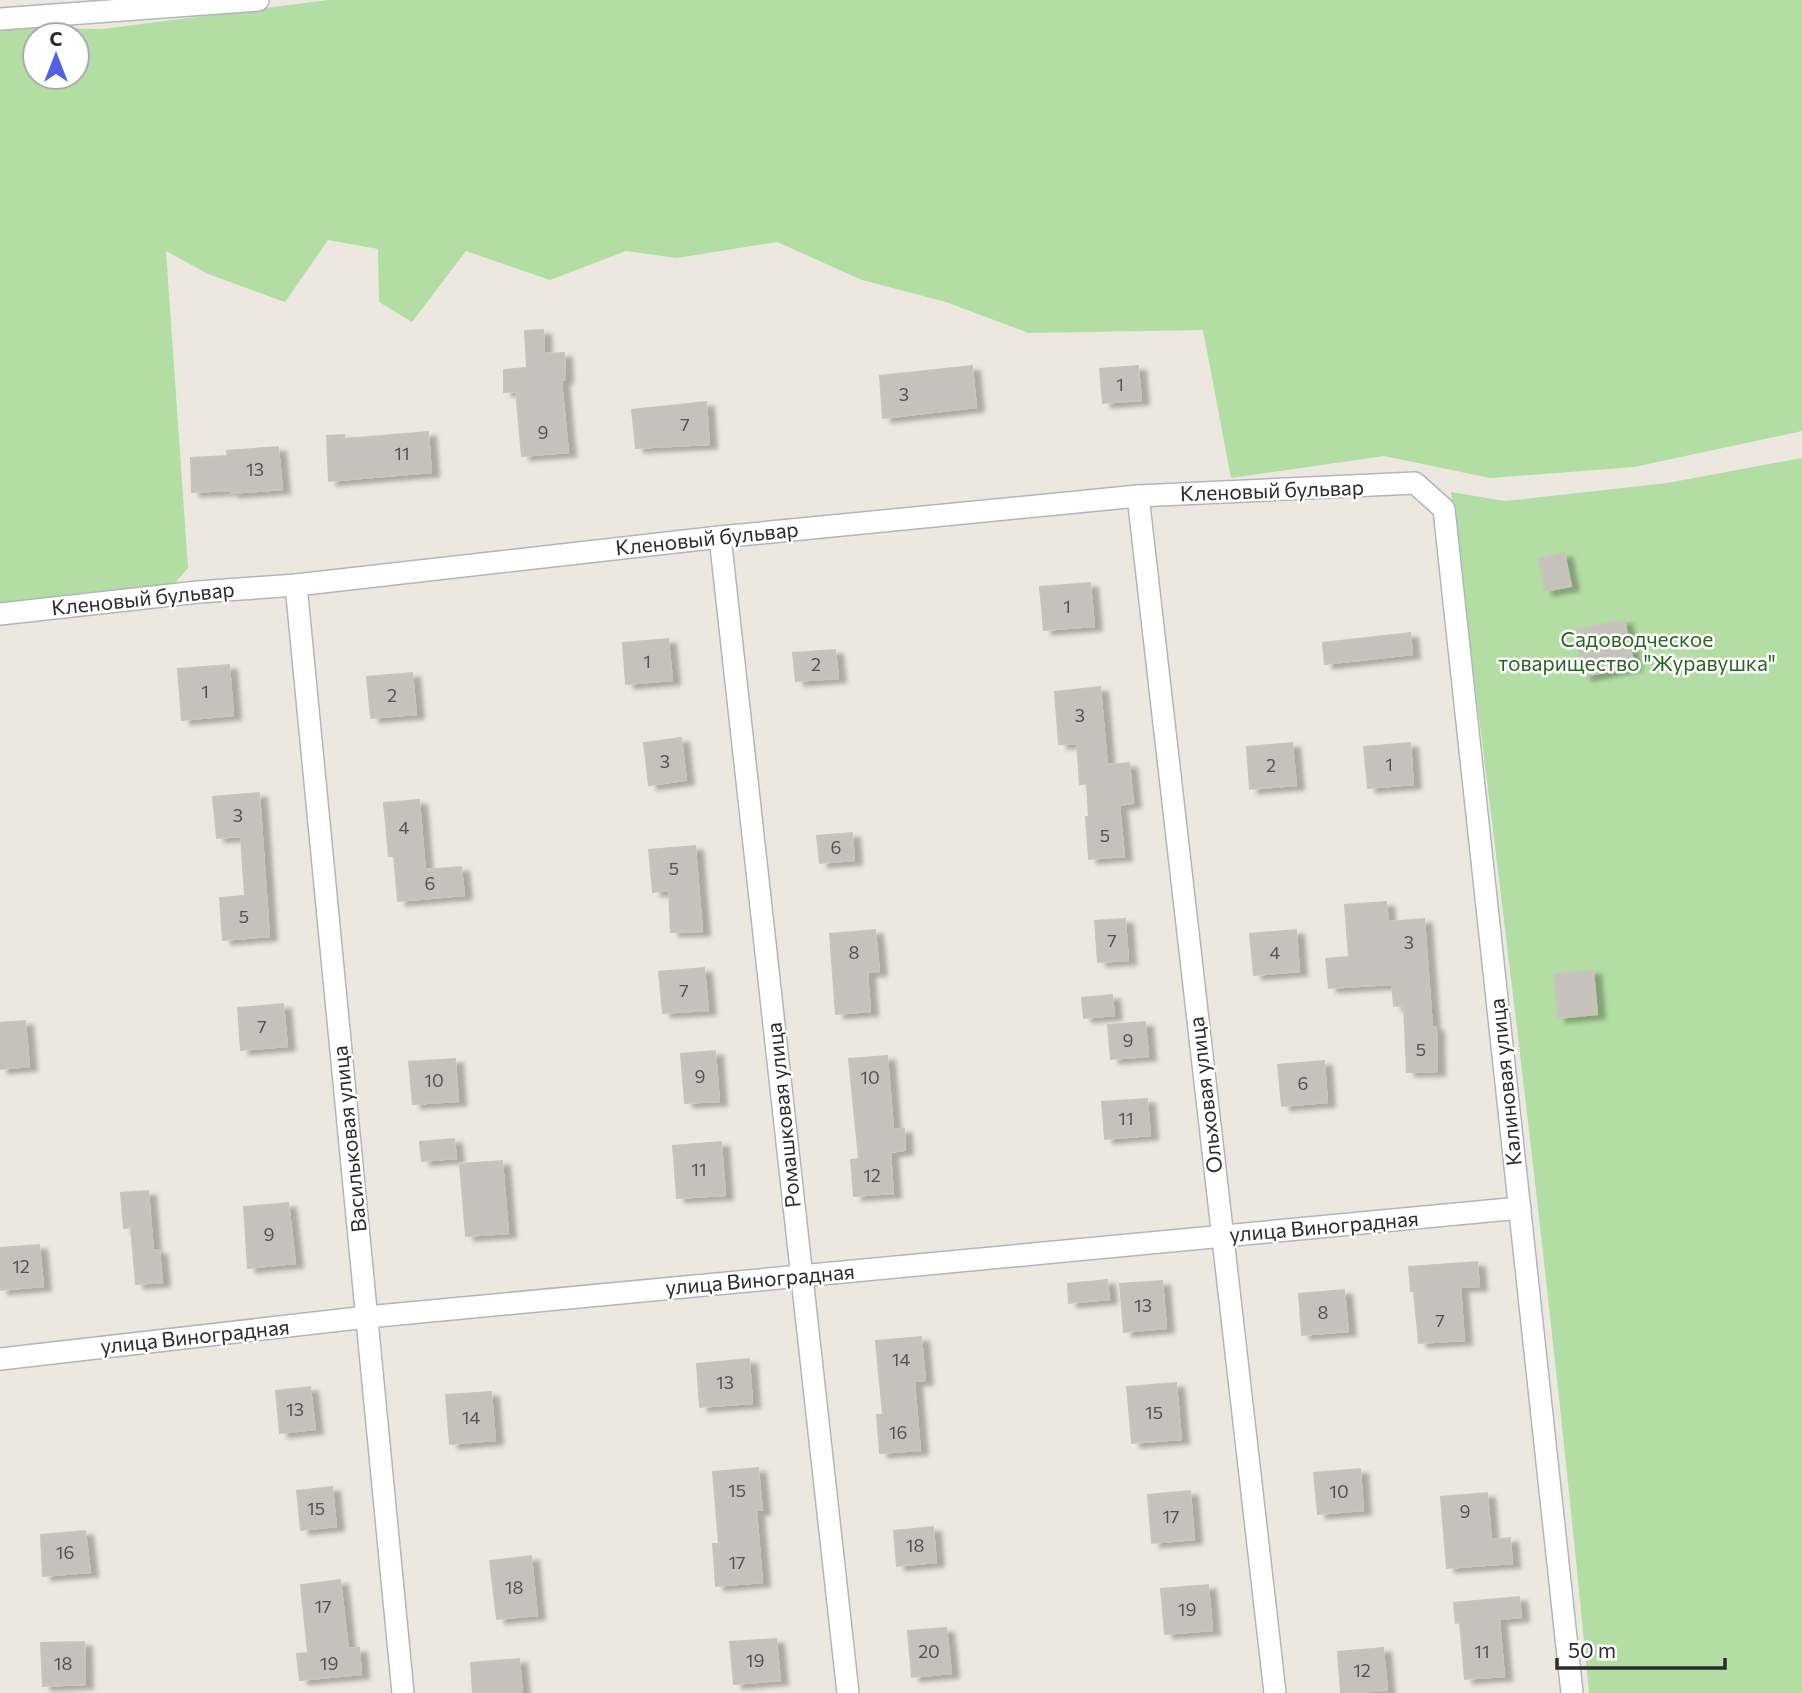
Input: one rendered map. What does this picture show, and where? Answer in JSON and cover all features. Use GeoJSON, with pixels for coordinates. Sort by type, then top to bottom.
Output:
{"type":"FeatureCollection","features":[{"type":"Feature","properties":{"kind":"street"},"geometry":{"type":"LineString","coordinates":[[0,19],[258,0]]}},
{"type":"Feature","properties":{"kind":"street","name":"Кленовый бульвар"},"geometry":{"type":"LineString","coordinates":[[0,614],[198,592],[296,585],[720,537],[1138,496],[1415,483]]}},
{"type":"Feature","properties":{"kind":"street","name":"Калиновая улица"},"geometry":{"type":"LineString","coordinates":[[1415,483],[1444,509],[1572,1693]]}},
{"type":"Feature","properties":{"kind":"street","name":"Ольховая улица"},"geometry":{"type":"LineString","coordinates":[[1138,496],[1275,1693]]}},
{"type":"Feature","properties":{"kind":"street","name":"Ромашковая улица"},"geometry":{"type":"LineString","coordinates":[[720,537],[848,1693]]}},
{"type":"Feature","properties":{"kind":"street","name":"Васильковая улица"},"geometry":{"type":"LineString","coordinates":[[296,585],[403,1693]]}},
{"type":"Feature","properties":{"kind":"street","name":"улица Виноградная"},"geometry":{"type":"LineString","coordinates":[[0,1359],[367,1317],[1520,1208]]}},
{"type":"Feature","properties":{"kind":"green space"},"geometry":{"type":"Polygon","coordinates":[[[328,0],[1802,0],[1802,431],[1634,467],[1490,478],[1384,456],[1231,478],[1203,330],[1029,333],[946,302],[862,280],[777,242],[677,258],[626,251],[550,280],[466,251],[412,322],[379,302],[378,249],[328,240],[285,302],[208,274],[166,251],[188,568],[173,585],[0,603],[0,28],[21,28],[21,91],[91,91],[91,29],[328,0]]]}},
{"type":"Feature","properties":{"kind":"green space","name":"Садоводческое товарищество \"Журавушка\""},"geometry":{"type":"Polygon","coordinates":[[[1802,458],[1802,1693],[1589,1693],[1542,1242],[1451,492],[1505,501],[1667,483],[1802,458]]]}},
{"type":"Feature","properties":{"kind":"building"},"geometry":{"type":"Polygon","coordinates":[[[543,330],[544,354],[564,353],[565,379],[561,380],[568,452],[522,456],[516,391],[504,392],[504,370],[527,368],[525,331],[543,330]]]}},
{"type":"Feature","properties":{"kind":"building"},"geometry":{"type":"Polygon","coordinates":[[[972,366],[976,407],[883,418],[880,376],[972,366]]]}},
{"type":"Feature","properties":{"kind":"building"},"geometry":{"type":"Polygon","coordinates":[[[1138,366],[1141,400],[1103,403],[1100,369],[1138,366]]]}},
{"type":"Feature","properties":{"kind":"building"},"geometry":{"type":"Polygon","coordinates":[[[706,402],[709,444],[636,448],[632,410],[706,402]]]}},
{"type":"Feature","properties":{"kind":"building"},"geometry":{"type":"Polygon","coordinates":[[[428,432],[431,472],[329,481],[327,436],[344,435],[344,439],[428,432]]]}},
{"type":"Feature","properties":{"kind":"building"},"geometry":{"type":"Polygon","coordinates":[[[278,447],[282,489],[231,493],[231,490],[192,492],[191,458],[228,456],[227,451],[278,447]]]}},
{"type":"Feature","properties":{"kind":"building"},"geometry":{"type":"Polygon","coordinates":[[[1564,553],[1571,586],[1545,591],[1538,559],[1564,553]]]}},
{"type":"Feature","properties":{"kind":"building"},"geometry":{"type":"Polygon","coordinates":[[[1090,583],[1094,626],[1044,630],[1040,587],[1090,583]]]}},
{"type":"Feature","properties":{"kind":"building"},"geometry":{"type":"Polygon","coordinates":[[[1624,620],[1634,666],[1584,676],[1575,630],[1624,620]]]}},
{"type":"Feature","properties":{"kind":"building"},"geometry":{"type":"Polygon","coordinates":[[[1410,633],[1412,654],[1325,664],[1323,643],[1410,633]]]}},
{"type":"Feature","properties":{"kind":"building"},"geometry":{"type":"Polygon","coordinates":[[[668,639],[672,680],[626,684],[623,643],[668,639]]]}},
{"type":"Feature","properties":{"kind":"building"},"geometry":{"type":"Polygon","coordinates":[[[835,650],[838,678],[796,681],[793,653],[835,650]]]}},
{"type":"Feature","properties":{"kind":"building"},"geometry":{"type":"Polygon","coordinates":[[[229,665],[233,715],[182,720],[178,669],[229,665]]]}},
{"type":"Feature","properties":{"kind":"building"},"geometry":{"type":"Polygon","coordinates":[[[412,673],[416,714],[371,718],[367,677],[412,673]]]}},
{"type":"Feature","properties":{"kind":"building"},"geometry":{"type":"Polygon","coordinates":[[[1100,687],[1107,765],[1129,763],[1133,803],[1119,805],[1124,856],[1089,859],[1087,783],[1080,784],[1077,743],[1059,744],[1055,692],[1100,687]]]}},
{"type":"Feature","properties":{"kind":"building"},"geometry":{"type":"Polygon","coordinates":[[[681,738],[686,780],[649,785],[644,743],[681,738]]]}},
{"type":"Feature","properties":{"kind":"building"},"geometry":{"type":"Polygon","coordinates":[[[1292,743],[1296,785],[1250,789],[1247,747],[1292,743]]]}},
{"type":"Feature","properties":{"kind":"building"},"geometry":{"type":"Polygon","coordinates":[[[1410,743],[1413,784],[1368,788],[1364,747],[1410,743]]]}},
{"type":"Feature","properties":{"kind":"building"},"geometry":{"type":"Polygon","coordinates":[[[259,793],[269,936],[223,940],[220,898],[245,896],[241,836],[217,838],[213,797],[259,793]]]}},
{"type":"Feature","properties":{"kind":"building"},"geometry":{"type":"Polygon","coordinates":[[[419,800],[425,870],[461,867],[464,895],[398,901],[394,856],[389,856],[384,803],[419,800]]]}},
{"type":"Feature","properties":{"kind":"building"},"geometry":{"type":"Polygon","coordinates":[[[852,833],[854,860],[820,863],[817,836],[852,833]]]}},
{"type":"Feature","properties":{"kind":"building"},"geometry":{"type":"Polygon","coordinates":[[[695,846],[702,931],[671,932],[669,890],[653,892],[649,850],[695,846]]]}},
{"type":"Feature","properties":{"kind":"building"},"geometry":{"type":"Polygon","coordinates":[[[1386,902],[1388,922],[1424,919],[1432,1027],[1436,1027],[1437,1071],[1407,1072],[1404,1005],[1394,1006],[1392,984],[1329,988],[1326,959],[1349,957],[1345,905],[1386,902]]]}},
{"type":"Feature","properties":{"kind":"building"},"geometry":{"type":"Polygon","coordinates":[[[1125,919],[1128,960],[1098,962],[1095,921],[1125,919]]]}},
{"type":"Feature","properties":{"kind":"building"},"geometry":{"type":"Polygon","coordinates":[[[875,930],[879,971],[867,972],[870,1011],[836,1014],[830,934],[875,930]]]}},
{"type":"Feature","properties":{"kind":"building"},"geometry":{"type":"Polygon","coordinates":[[[1296,930],[1299,971],[1254,975],[1250,934],[1296,930]]]}},
{"type":"Feature","properties":{"kind":"building"},"geometry":{"type":"Polygon","coordinates":[[[704,968],[708,1010],[663,1013],[659,972],[704,968]]]}},
{"type":"Feature","properties":{"kind":"building"},"geometry":{"type":"Polygon","coordinates":[[[1593,970],[1597,1014],[1558,1018],[1554,974],[1593,970]]]}},
{"type":"Feature","properties":{"kind":"building"},"geometry":{"type":"Polygon","coordinates":[[[1112,995],[1114,1015],[1084,1018],[1082,998],[1112,995]]]}},
{"type":"Feature","properties":{"kind":"building"},"geometry":{"type":"Polygon","coordinates":[[[283,1004],[287,1046],[241,1050],[238,1008],[283,1004]]]}},
{"type":"Feature","properties":{"kind":"building"},"geometry":{"type":"Polygon","coordinates":[[[25,1021],[29,1066],[0,1069],[0,1023],[25,1021]]]}},
{"type":"Feature","properties":{"kind":"building"},"geometry":{"type":"Polygon","coordinates":[[[1145,1022],[1148,1056],[1111,1059],[1108,1025],[1145,1022]]]}},
{"type":"Feature","properties":{"kind":"building"},"geometry":{"type":"Polygon","coordinates":[[[715,1051],[719,1101],[685,1103],[681,1054],[715,1051]]]}},
{"type":"Feature","properties":{"kind":"building"},"geometry":{"type":"Polygon","coordinates":[[[887,1056],[893,1129],[904,1129],[905,1150],[890,1152],[893,1193],[854,1196],[851,1160],[859,1159],[849,1059],[887,1056]]]}},
{"type":"Feature","properties":{"kind":"building"},"geometry":{"type":"Polygon","coordinates":[[[455,1059],[458,1101],[413,1104],[409,1062],[455,1059]]]}},
{"type":"Feature","properties":{"kind":"building"},"geometry":{"type":"Polygon","coordinates":[[[1324,1061],[1327,1102],[1282,1106],[1278,1065],[1324,1061]]]}},
{"type":"Feature","properties":{"kind":"building"},"geometry":{"type":"Polygon","coordinates":[[[1147,1099],[1150,1135],[1105,1139],[1102,1102],[1147,1099]]]}},
{"type":"Feature","properties":{"kind":"building"},"geometry":{"type":"Polygon","coordinates":[[[454,1139],[456,1158],[422,1161],[420,1142],[454,1139]]]}},
{"type":"Feature","properties":{"kind":"building"},"geometry":{"type":"Polygon","coordinates":[[[721,1142],[725,1195],[677,1198],[673,1146],[721,1142]]]}},
{"type":"Feature","properties":{"kind":"building"},"geometry":{"type":"Polygon","coordinates":[[[502,1161],[508,1233],[466,1236],[460,1164],[502,1161]]]}},
{"type":"Feature","properties":{"kind":"building"},"geometry":{"type":"Polygon","coordinates":[[[148,1191],[153,1250],[159,1250],[162,1282],[136,1284],[131,1227],[124,1228],[121,1193],[148,1191]]]}},
{"type":"Feature","properties":{"kind":"building"},"geometry":{"type":"Polygon","coordinates":[[[288,1203],[295,1263],[248,1268],[244,1207],[288,1203]]]}},
{"type":"Feature","properties":{"kind":"building"},"geometry":{"type":"Polygon","coordinates":[[[39,1245],[43,1286],[0,1290],[0,1248],[39,1245]]]}},
{"type":"Feature","properties":{"kind":"building"},"geometry":{"type":"Polygon","coordinates":[[[1477,1262],[1479,1286],[1460,1287],[1464,1340],[1419,1343],[1409,1267],[1477,1262]]]}},
{"type":"Feature","properties":{"kind":"building"},"geometry":{"type":"Polygon","coordinates":[[[1107,1280],[1109,1299],[1069,1303],[1068,1284],[1107,1280]]]}},
{"type":"Feature","properties":{"kind":"building"},"geometry":{"type":"Polygon","coordinates":[[[1162,1281],[1166,1328],[1124,1332],[1120,1284],[1162,1281]]]}},
{"type":"Feature","properties":{"kind":"building"},"geometry":{"type":"Polygon","coordinates":[[[1344,1290],[1348,1331],[1302,1335],[1299,1294],[1344,1290]]]}},
{"type":"Feature","properties":{"kind":"building"},"geometry":{"type":"Polygon","coordinates":[[[921,1337],[925,1380],[914,1381],[920,1450],[880,1453],[877,1415],[883,1415],[876,1341],[921,1337]]]}},
{"type":"Feature","properties":{"kind":"building"},"geometry":{"type":"Polygon","coordinates":[[[749,1359],[752,1403],[700,1407],[697,1364],[749,1359]]]}},
{"type":"Feature","properties":{"kind":"building"},"geometry":{"type":"Polygon","coordinates":[[[1176,1383],[1181,1439],[1132,1443],[1127,1387],[1176,1383]]]}},
{"type":"Feature","properties":{"kind":"building"},"geometry":{"type":"Polygon","coordinates":[[[310,1387],[315,1429],[280,1433],[276,1391],[310,1387]]]}},
{"type":"Feature","properties":{"kind":"building"},"geometry":{"type":"Polygon","coordinates":[[[491,1392],[495,1440],[450,1444],[446,1395],[491,1392]]]}},
{"type":"Feature","properties":{"kind":"building"},"geometry":{"type":"Polygon","coordinates":[[[758,1468],[762,1510],[756,1510],[762,1582],[716,1586],[713,1544],[719,1544],[713,1472],[758,1468]]]}},
{"type":"Feature","properties":{"kind":"building"},"geometry":{"type":"Polygon","coordinates":[[[1360,1469],[1363,1510],[1318,1514],[1314,1473],[1360,1469]]]}},
{"type":"Feature","properties":{"kind":"building"},"geometry":{"type":"Polygon","coordinates":[[[332,1487],[336,1526],[301,1530],[297,1491],[332,1487]]]}},
{"type":"Feature","properties":{"kind":"building"},"geometry":{"type":"Polygon","coordinates":[[[1190,1491],[1194,1539],[1152,1543],[1148,1495],[1190,1491]]]}},
{"type":"Feature","properties":{"kind":"building"},"geometry":{"type":"Polygon","coordinates":[[[1487,1493],[1491,1540],[1510,1538],[1512,1563],[1447,1568],[1441,1497],[1487,1493]]]}},
{"type":"Feature","properties":{"kind":"building"},"geometry":{"type":"Polygon","coordinates":[[[933,1527],[936,1562],[897,1566],[894,1531],[933,1527]]]}},
{"type":"Feature","properties":{"kind":"building"},"geometry":{"type":"Polygon","coordinates":[[[85,1531],[90,1572],[43,1576],[41,1535],[85,1531]]]}},
{"type":"Feature","properties":{"kind":"building"},"geometry":{"type":"Polygon","coordinates":[[[531,1556],[537,1615],[497,1619],[490,1561],[531,1556]]]}},
{"type":"Feature","properties":{"kind":"building"},"geometry":{"type":"Polygon","coordinates":[[[340,1580],[348,1649],[359,1648],[361,1674],[300,1680],[297,1654],[308,1653],[301,1585],[340,1580]]]}},
{"type":"Feature","properties":{"kind":"building"},"geometry":{"type":"Polygon","coordinates":[[[1208,1585],[1212,1630],[1165,1634],[1161,1589],[1208,1585]]]}},
{"type":"Feature","properties":{"kind":"building"},"geometry":{"type":"Polygon","coordinates":[[[1519,1597],[1521,1617],[1499,1619],[1504,1676],[1465,1679],[1460,1622],[1456,1623],[1454,1603],[1519,1597]]]}},
{"type":"Feature","properties":{"kind":"building"},"geometry":{"type":"Polygon","coordinates":[[[946,1628],[951,1673],[912,1677],[908,1631],[946,1628]]]}},
{"type":"Feature","properties":{"kind":"building"},"geometry":{"type":"Polygon","coordinates":[[[776,1639],[780,1680],[734,1684],[730,1642],[776,1639]]]}},
{"type":"Feature","properties":{"kind":"building"},"geometry":{"type":"Polygon","coordinates":[[[84,1642],[85,1684],[43,1686],[41,1643],[84,1642]]]}},
{"type":"Feature","properties":{"kind":"building"},"geometry":{"type":"Polygon","coordinates":[[[1383,1648],[1387,1690],[1341,1693],[1338,1652],[1383,1648]]]}},
{"type":"Feature","properties":{"kind":"building"},"geometry":{"type":"Polygon","coordinates":[[[519,1659],[522,1693],[473,1693],[471,1663],[519,1659]]]}}]}
